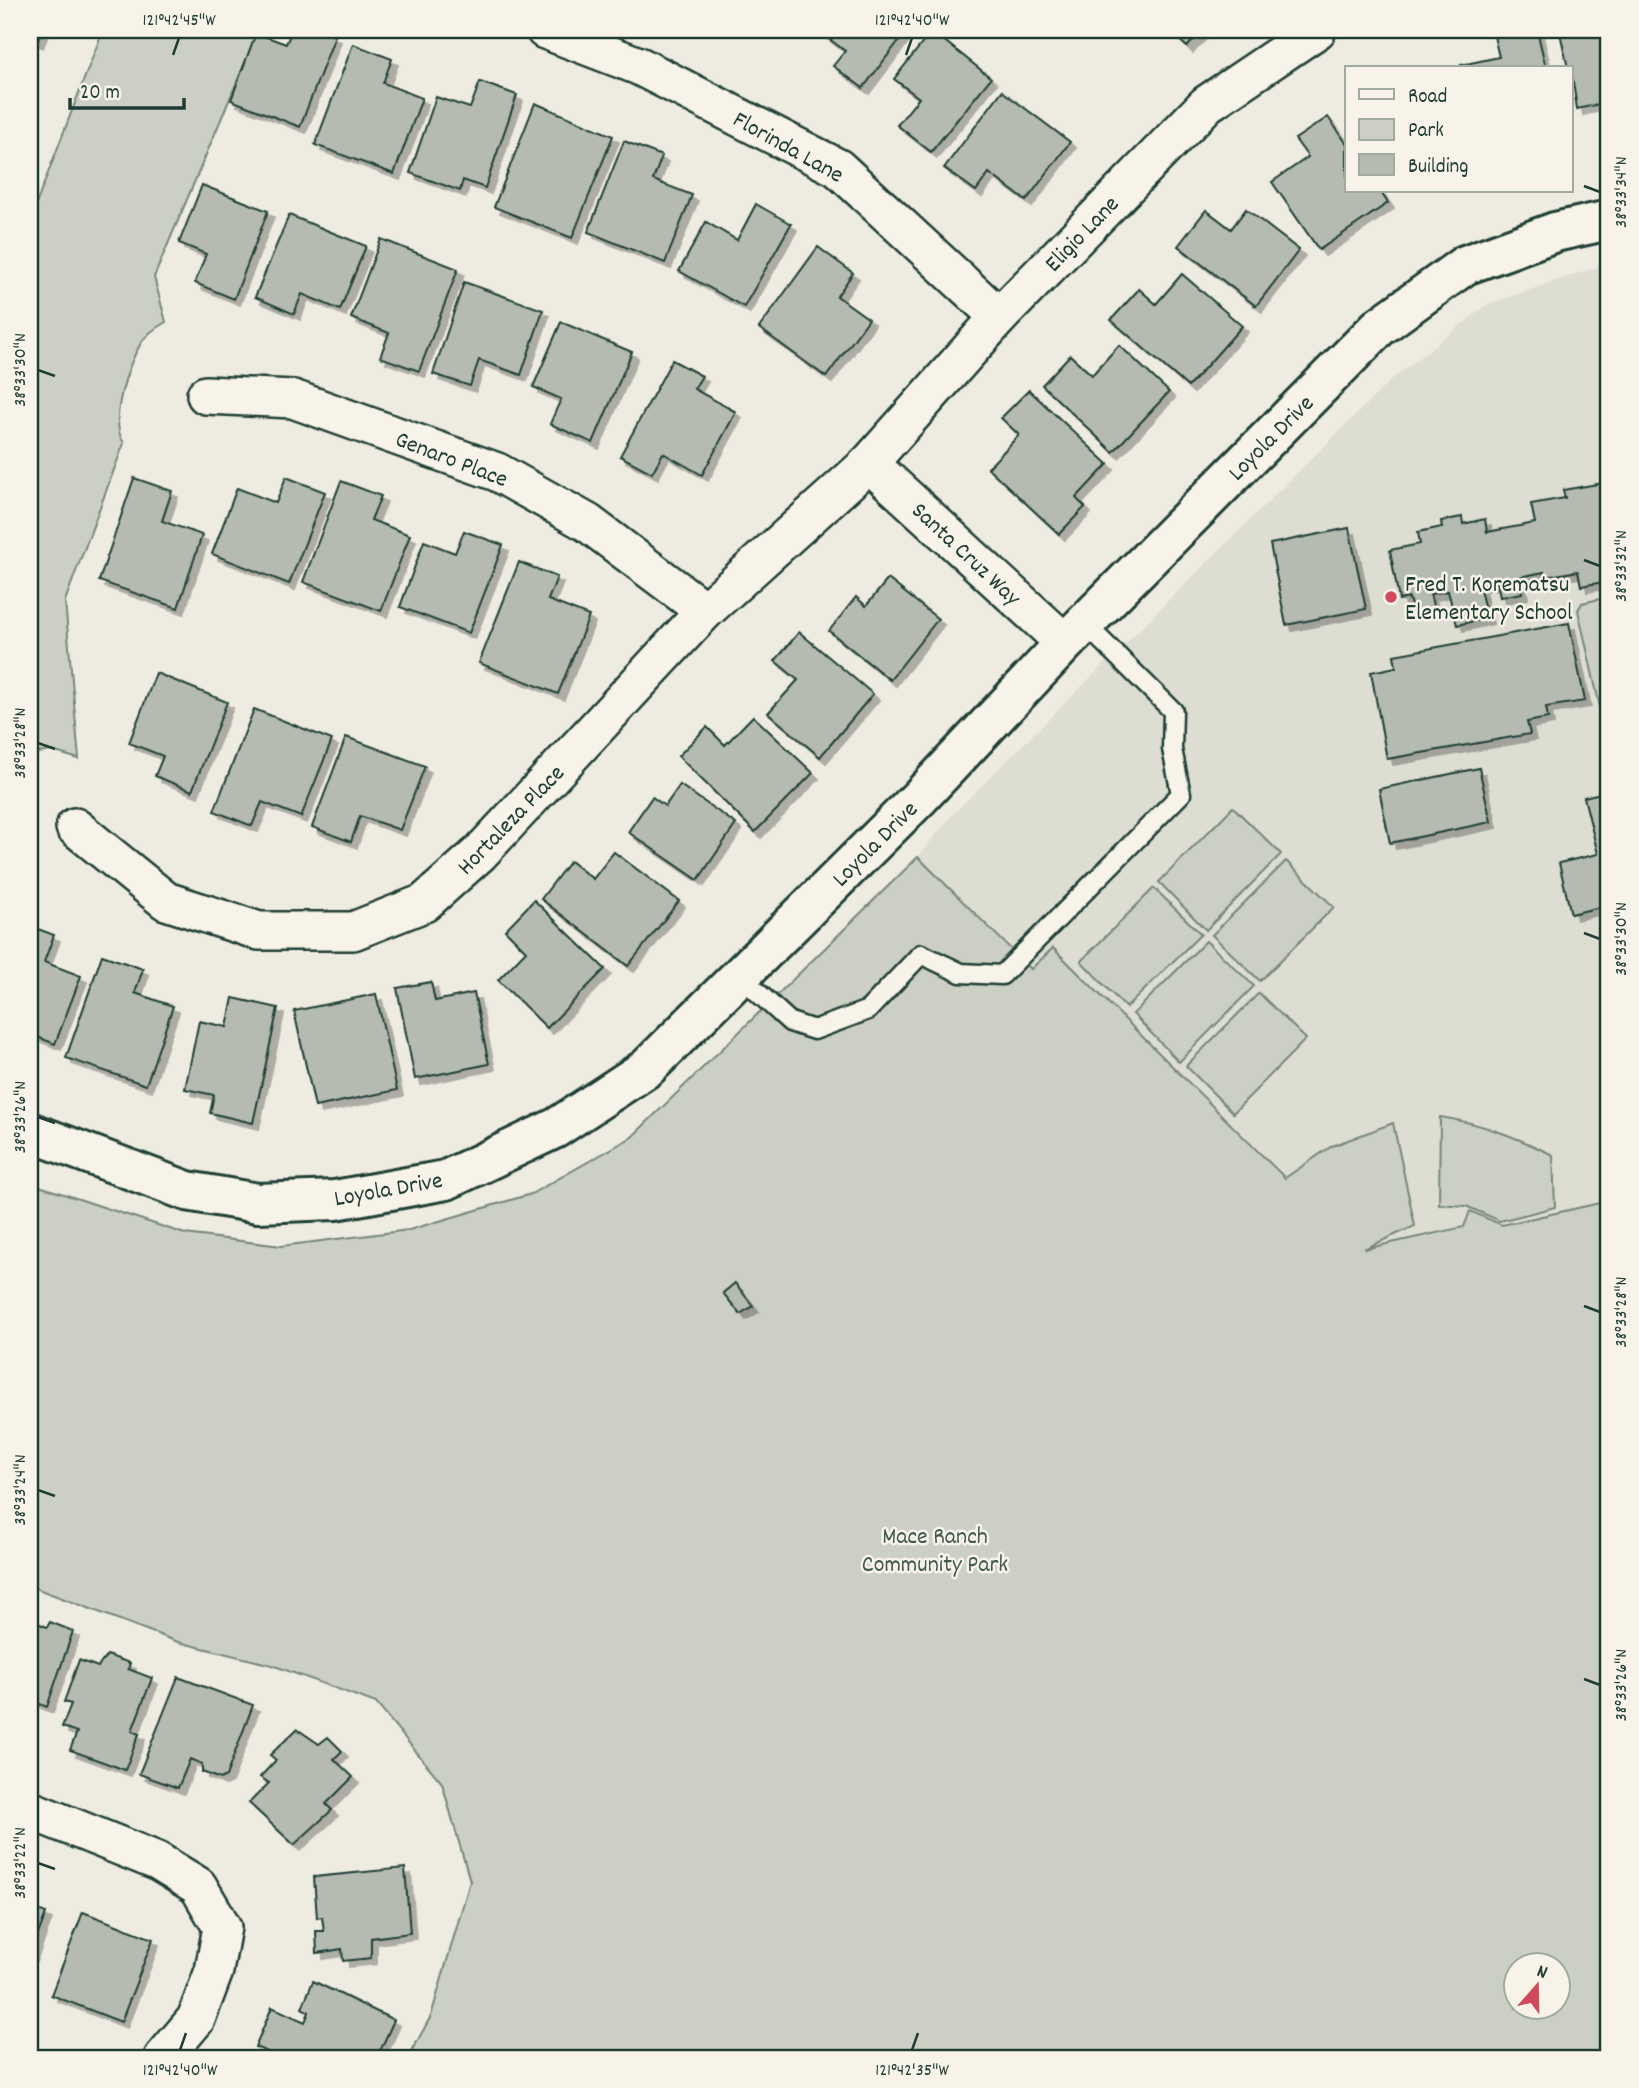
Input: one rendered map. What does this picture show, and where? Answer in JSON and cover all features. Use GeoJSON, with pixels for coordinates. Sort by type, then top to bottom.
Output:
{"type":"FeatureCollection","features":[{"type":"Feature","properties":{"kind":"street","name":"Florinda Lane"},"geometry":{"type":"LineString","coordinates":[[545,30],[639,66],[838,168],[999,317]]}},
{"type":"Feature","properties":{"kind":"street","name":"Eligio Lane"},"geometry":{"type":"LineString","coordinates":[[869,463],[999,317],[1207,104],[1317,30]]}},
{"type":"Feature","properties":{"kind":"street","name":"Loyola Drive"},"geometry":{"type":"LineString","coordinates":[[30,1132],[187,1191],[258,1203],[335,1200],[446,1180],[556,1128],[647,1068],[919,798],[1075,633],[1379,327],[1465,265],[1555,232],[1609,220]]}},
{"type":"Feature","properties":{"kind":"street","name":"Genaro Place"},"geometry":{"type":"LineString","coordinates":[[206,395],[293,399],[497,472],[588,523],[705,611]]}},
{"type":"Feature","properties":{"kind":"street","name":"Santa Cruz Way"},"geometry":{"type":"LineString","coordinates":[[869,463],[1075,633]]}},
{"type":"Feature","properties":{"kind":"street","name":"Hortaleza Place"},"geometry":{"type":"LineString","coordinates":[[75,827],[166,901],[259,931],[353,931],[424,903],[480,853],[705,611],[869,463]]}},
{"type":"Feature","properties":{"kind":"street"},"geometry":{"type":"LineString","coordinates":[[30,1810],[157,1861],[198,1886],[222,1927],[214,1971],[196,2019],[163,2058]]}},
{"type":"Feature","properties":{"kind":"lane"},"geometry":{"type":"LineString","coordinates":[[740,976],[790,1022],[814,1030],[868,1010],[922,954],[961,973],[1002,975],[1181,794],[1172,749],[1173,711],[1075,633]]}},
{"type":"Feature","properties":{"kind":"shaded area","name":"Fred T. Korematsu Elementary School"},"geometry":{"type":"Polygon","coordinates":[[[1609,263],[1609,1201],[1502,1225],[1470,1212],[1465,1227],[1360,1250],[1053,948],[1031,969],[918,857],[951,816],[1393,378],[1488,304],[1609,263]]]}},
{"type":"Feature","properties":{"kind":"green space"},"geometry":{"type":"Polygon","coordinates":[[[103,30],[259,30],[154,277],[166,322],[143,339],[131,365],[119,407],[118,421],[124,443],[65,601],[79,759],[52,751],[30,754],[30,220],[103,30]]]}},
{"type":"Feature","properties":{"kind":"green space"},"geometry":{"type":"Polygon","coordinates":[[[1609,597],[1609,747],[1578,610],[1582,603],[1609,597]]]}},
{"type":"Feature","properties":{"kind":"green space"},"geometry":{"type":"Polygon","coordinates":[[[1233,807],[1281,854],[1206,930],[1159,882],[1233,807]]]}},
{"type":"Feature","properties":{"kind":"green space","name":"Mace Ranch Community Park"},"geometry":{"type":"Polygon","coordinates":[[[918,857],[1031,969],[1053,948],[1285,1178],[1332,1146],[1393,1123],[1415,1226],[1364,1249],[1464,1227],[1470,1211],[1502,1225],[1609,1201],[1609,2058],[408,2058],[431,2016],[470,1881],[442,1783],[376,1703],[272,1665],[178,1642],[30,1586],[30,1183],[185,1234],[281,1246],[409,1230],[531,1194],[632,1137],[918,857]]]}},
{"type":"Feature","properties":{"kind":"green space"},"geometry":{"type":"Polygon","coordinates":[[[1286,861],[1334,907],[1260,981],[1212,935],[1286,861]]]}},
{"type":"Feature","properties":{"kind":"green space"},"geometry":{"type":"Polygon","coordinates":[[[1154,888],[1201,934],[1126,1008],[1081,961],[1154,888]]]}},
{"type":"Feature","properties":{"kind":"green space"},"geometry":{"type":"Polygon","coordinates":[[[1206,941],[1254,986],[1179,1062],[1133,1014],[1206,941]]]}},
{"type":"Feature","properties":{"kind":"green space"},"geometry":{"type":"Polygon","coordinates":[[[1259,993],[1306,1039],[1233,1113],[1186,1066],[1259,993]]]}},
{"type":"Feature","properties":{"kind":"green space"},"geometry":{"type":"Polygon","coordinates":[[[1440,1117],[1498,1131],[1553,1155],[1555,1207],[1500,1221],[1466,1206],[1439,1204],[1440,1117]]]}},
{"type":"Feature","properties":{"kind":"building"},"geometry":{"type":"Polygon","coordinates":[[[30,30],[42,30],[37,42],[30,39],[30,30]]]}},
{"type":"Feature","properties":{"kind":"building"},"geometry":{"type":"Polygon","coordinates":[[[292,30],[318,30],[335,36],[300,127],[231,100],[256,33],[286,44],[292,30]]]}},
{"type":"Feature","properties":{"kind":"building"},"geometry":{"type":"Polygon","coordinates":[[[817,30],[907,30],[863,88],[833,66],[845,51],[817,30]]]}},
{"type":"Feature","properties":{"kind":"building"},"geometry":{"type":"Polygon","coordinates":[[[1169,30],[1203,30],[1187,47],[1169,30]]]}},
{"type":"Feature","properties":{"kind":"building"},"geometry":{"type":"Polygon","coordinates":[[[1537,30],[1546,66],[1461,66],[1499,57],[1493,32],[1537,30]]]}},
{"type":"Feature","properties":{"kind":"building"},"geometry":{"type":"Polygon","coordinates":[[[1574,30],[1609,30],[1609,102],[1577,109],[1572,66],[1568,66],[1560,33],[1574,30]]]}},
{"type":"Feature","properties":{"kind":"building"},"geometry":{"type":"Polygon","coordinates":[[[932,31],[991,78],[931,152],[897,125],[919,98],[894,79],[932,31]]]}},
{"type":"Feature","properties":{"kind":"building"},"geometry":{"type":"Polygon","coordinates":[[[353,44],[392,59],[383,83],[422,98],[394,174],[315,145],[353,44]]]}},
{"type":"Feature","properties":{"kind":"building"},"geometry":{"type":"Polygon","coordinates":[[[480,82],[517,95],[485,188],[463,180],[460,191],[410,173],[436,97],[470,108],[480,82]]]}},
{"type":"Feature","properties":{"kind":"building"},"geometry":{"type":"Polygon","coordinates":[[[1002,91],[1070,142],[1026,201],[989,173],[976,191],[944,168],[1002,91]]]}},
{"type":"Feature","properties":{"kind":"building"},"geometry":{"type":"Polygon","coordinates":[[[535,103],[613,136],[572,238],[494,207],[535,103]]]}},
{"type":"Feature","properties":{"kind":"building"},"geometry":{"type":"Polygon","coordinates":[[[1328,117],[1345,141],[1345,192],[1381,192],[1388,203],[1319,250],[1272,182],[1308,157],[1295,139],[1328,117]]]}},
{"type":"Feature","properties":{"kind":"building"},"geometry":{"type":"Polygon","coordinates":[[[624,141],[662,156],[653,180],[692,195],[665,263],[588,232],[624,141]]]}},
{"type":"Feature","properties":{"kind":"building"},"geometry":{"type":"Polygon","coordinates":[[[202,185],[268,211],[234,299],[195,283],[206,254],[179,243],[202,185]]]}},
{"type":"Feature","properties":{"kind":"building"},"geometry":{"type":"Polygon","coordinates":[[[756,204],[791,224],[744,307],[679,271],[706,222],[737,240],[756,204]]]}},
{"type":"Feature","properties":{"kind":"building"},"geometry":{"type":"Polygon","coordinates":[[[1246,209],[1299,250],[1256,306],[1178,246],[1206,210],[1231,229],[1246,209]]]}},
{"type":"Feature","properties":{"kind":"building"},"geometry":{"type":"Polygon","coordinates":[[[289,215],[366,246],[340,310],[302,294],[294,314],[255,297],[289,215]]]}},
{"type":"Feature","properties":{"kind":"building"},"geometry":{"type":"Polygon","coordinates":[[[381,239],[458,269],[419,371],[380,357],[389,333],[351,318],[381,239]]]}},
{"type":"Feature","properties":{"kind":"building"},"geometry":{"type":"Polygon","coordinates":[[[818,247],[853,273],[837,296],[869,319],[826,377],[759,328],[818,247]]]}},
{"type":"Feature","properties":{"kind":"building"},"geometry":{"type":"Polygon","coordinates":[[[1182,274],[1242,326],[1188,387],[1111,320],[1139,289],[1156,304],[1182,274]]]}},
{"type":"Feature","properties":{"kind":"building"},"geometry":{"type":"Polygon","coordinates":[[[464,282],[543,310],[521,375],[479,360],[470,386],[433,374],[464,282]]]}},
{"type":"Feature","properties":{"kind":"building"},"geometry":{"type":"Polygon","coordinates":[[[561,322],[632,352],[593,443],[550,424],[561,399],[533,387],[561,322]]]}},
{"type":"Feature","properties":{"kind":"building"},"geometry":{"type":"Polygon","coordinates":[[[1119,345],[1169,392],[1113,452],[1042,385],[1070,355],[1092,375],[1119,345]]]}},
{"type":"Feature","properties":{"kind":"building"},"geometry":{"type":"Polygon","coordinates":[[[672,360],[702,376],[694,389],[736,412],[702,475],[663,453],[652,473],[620,456],[672,360]]]}},
{"type":"Feature","properties":{"kind":"building"},"geometry":{"type":"Polygon","coordinates":[[[1029,390],[1108,464],[1076,498],[1085,507],[1059,534],[988,468],[1019,435],[1001,418],[1029,390]]]}},
{"type":"Feature","properties":{"kind":"building"},"geometry":{"type":"Polygon","coordinates":[[[286,477],[325,492],[289,584],[212,554],[237,488],[276,503],[286,477]]]}},
{"type":"Feature","properties":{"kind":"building"},"geometry":{"type":"Polygon","coordinates":[[[134,478],[172,491],[162,521],[202,535],[178,608],[99,581],[134,478]]]}},
{"type":"Feature","properties":{"kind":"building"},"geometry":{"type":"Polygon","coordinates":[[[341,481],[381,496],[371,520],[410,535],[381,611],[303,582],[341,481]]]}},
{"type":"Feature","properties":{"kind":"building"},"geometry":{"type":"Polygon","coordinates":[[[1609,482],[1609,581],[1581,586],[1578,571],[1545,577],[1544,572],[1519,577],[1522,593],[1500,597],[1497,582],[1479,585],[1487,618],[1457,625],[1448,591],[1430,594],[1434,609],[1413,613],[1409,598],[1399,600],[1390,550],[1420,544],[1418,532],[1442,527],[1441,521],[1462,517],[1463,524],[1485,519],[1487,532],[1535,523],[1531,504],[1565,498],[1563,490],[1609,482]]]}},
{"type":"Feature","properties":{"kind":"building"},"geometry":{"type":"Polygon","coordinates":[[[1349,528],[1366,609],[1286,625],[1270,544],[1349,528]]]}},
{"type":"Feature","properties":{"kind":"building"},"geometry":{"type":"Polygon","coordinates":[[[464,531],[503,545],[469,633],[400,607],[424,541],[455,553],[464,531]]]}},
{"type":"Feature","properties":{"kind":"building"},"geometry":{"type":"Polygon","coordinates":[[[519,562],[557,577],[548,600],[589,616],[558,694],[479,663],[519,562]]]}},
{"type":"Feature","properties":{"kind":"building"},"geometry":{"type":"Polygon","coordinates":[[[888,579],[938,619],[890,680],[829,631],[856,597],[866,606],[888,579]]]}},
{"type":"Feature","properties":{"kind":"building"},"geometry":{"type":"Polygon","coordinates":[[[1569,623],[1585,701],[1546,707],[1548,718],[1527,722],[1530,734],[1387,759],[1371,672],[1396,667],[1394,655],[1569,623]]]}},
{"type":"Feature","properties":{"kind":"building"},"geometry":{"type":"Polygon","coordinates":[[[799,632],[873,694],[820,757],[768,713],[798,680],[775,661],[799,632]]]}},
{"type":"Feature","properties":{"kind":"building"},"geometry":{"type":"Polygon","coordinates":[[[156,673],[227,702],[192,791],[155,776],[163,756],[129,743],[156,673]]]}},
{"type":"Feature","properties":{"kind":"building"},"geometry":{"type":"Polygon","coordinates":[[[254,709],[332,740],[301,817],[262,802],[252,826],[214,811],[254,709]]]}},
{"type":"Feature","properties":{"kind":"building"},"geometry":{"type":"Polygon","coordinates":[[[753,716],[813,773],[755,832],[678,756],[707,727],[725,745],[753,716]]]}},
{"type":"Feature","properties":{"kind":"building"},"geometry":{"type":"Polygon","coordinates":[[[346,737],[425,766],[400,830],[360,816],[351,842],[312,827],[346,737]]]}},
{"type":"Feature","properties":{"kind":"building"},"geometry":{"type":"Polygon","coordinates":[[[1479,768],[1491,822],[1390,843],[1379,789],[1479,768]]]}},
{"type":"Feature","properties":{"kind":"building"},"geometry":{"type":"Polygon","coordinates":[[[680,785],[736,824],[698,880],[628,832],[652,797],[665,806],[680,785]]]}},
{"type":"Feature","properties":{"kind":"building"},"geometry":{"type":"Polygon","coordinates":[[[1609,791],[1609,926],[1605,906],[1571,914],[1559,863],[1598,854],[1584,797],[1609,791]]]}},
{"type":"Feature","properties":{"kind":"building"},"geometry":{"type":"Polygon","coordinates":[[[614,852],[679,901],[628,966],[541,899],[570,861],[593,879],[614,852]]]}},
{"type":"Feature","properties":{"kind":"building"},"geometry":{"type":"Polygon","coordinates":[[[534,900],[605,969],[547,1028],[498,980],[526,951],[505,930],[534,900]]]}},
{"type":"Feature","properties":{"kind":"building"},"geometry":{"type":"Polygon","coordinates":[[[30,926],[54,935],[44,962],[81,976],[55,1044],[30,1034],[30,926]]]}},
{"type":"Feature","properties":{"kind":"building"},"geometry":{"type":"Polygon","coordinates":[[[102,955],[143,969],[135,993],[173,1006],[146,1085],[66,1058],[102,955]]]}},
{"type":"Feature","properties":{"kind":"building"},"geometry":{"type":"Polygon","coordinates":[[[431,982],[435,1001],[474,993],[489,1064],[415,1079],[397,988],[431,982]]]}},
{"type":"Feature","properties":{"kind":"building"},"geometry":{"type":"Polygon","coordinates":[[[376,994],[397,1090],[315,1107],[294,1011],[376,994]]]}},
{"type":"Feature","properties":{"kind":"building"},"geometry":{"type":"Polygon","coordinates":[[[233,998],[278,1008],[253,1123],[210,1113],[214,1095],[185,1089],[199,1021],[227,1027],[233,998]]]}},
{"type":"Feature","properties":{"kind":"building"},"geometry":{"type":"Polygon","coordinates":[[[735,1283],[753,1306],[740,1314],[723,1293],[735,1283]]]}},
{"type":"Feature","properties":{"kind":"building"},"geometry":{"type":"Polygon","coordinates":[[[30,1620],[47,1627],[50,1622],[73,1631],[47,1707],[30,1700],[30,1620]]]}},
{"type":"Feature","properties":{"kind":"building"},"geometry":{"type":"Polygon","coordinates":[[[107,1655],[130,1663],[128,1669],[152,1678],[132,1731],[139,1734],[125,1770],[70,1750],[77,1732],[62,1727],[71,1704],[64,1702],[79,1660],[98,1667],[107,1655]]]}},
{"type":"Feature","properties":{"kind":"building"},"geometry":{"type":"Polygon","coordinates":[[[178,1677],[253,1705],[226,1776],[220,1779],[202,1772],[202,1764],[190,1759],[178,1788],[139,1774],[178,1677]]]}},
{"type":"Feature","properties":{"kind":"building"},"geometry":{"type":"Polygon","coordinates":[[[297,1729],[319,1744],[328,1737],[342,1751],[334,1759],[353,1777],[326,1804],[332,1810],[294,1845],[249,1803],[269,1783],[260,1777],[276,1760],[270,1755],[297,1729]]]}},
{"type":"Feature","properties":{"kind":"building"},"geometry":{"type":"Polygon","coordinates":[[[405,1868],[410,1933],[371,1938],[371,1958],[343,1961],[342,1949],[317,1953],[316,1931],[324,1931],[322,1917],[317,1918],[314,1877],[405,1868]]]}},
{"type":"Feature","properties":{"kind":"building"},"geometry":{"type":"Polygon","coordinates":[[[30,1907],[46,1913],[30,1956],[30,1907]]]}},
{"type":"Feature","properties":{"kind":"building"},"geometry":{"type":"Polygon","coordinates":[[[83,1912],[153,1939],[121,2022],[51,1995],[83,1912]]]}},
{"type":"Feature","properties":{"kind":"building"},"geometry":{"type":"Polygon","coordinates":[[[313,1981],[394,2020],[377,2058],[282,2058],[255,2047],[272,2007],[305,2022],[309,2012],[302,2008],[313,1981]]]}},
{"type":"Feature","properties":{"kind":"place","name":"Fred T. Korematsu Elementary School"},"geometry":{"type":"Point","coordinates":[1391,597]}}]}
